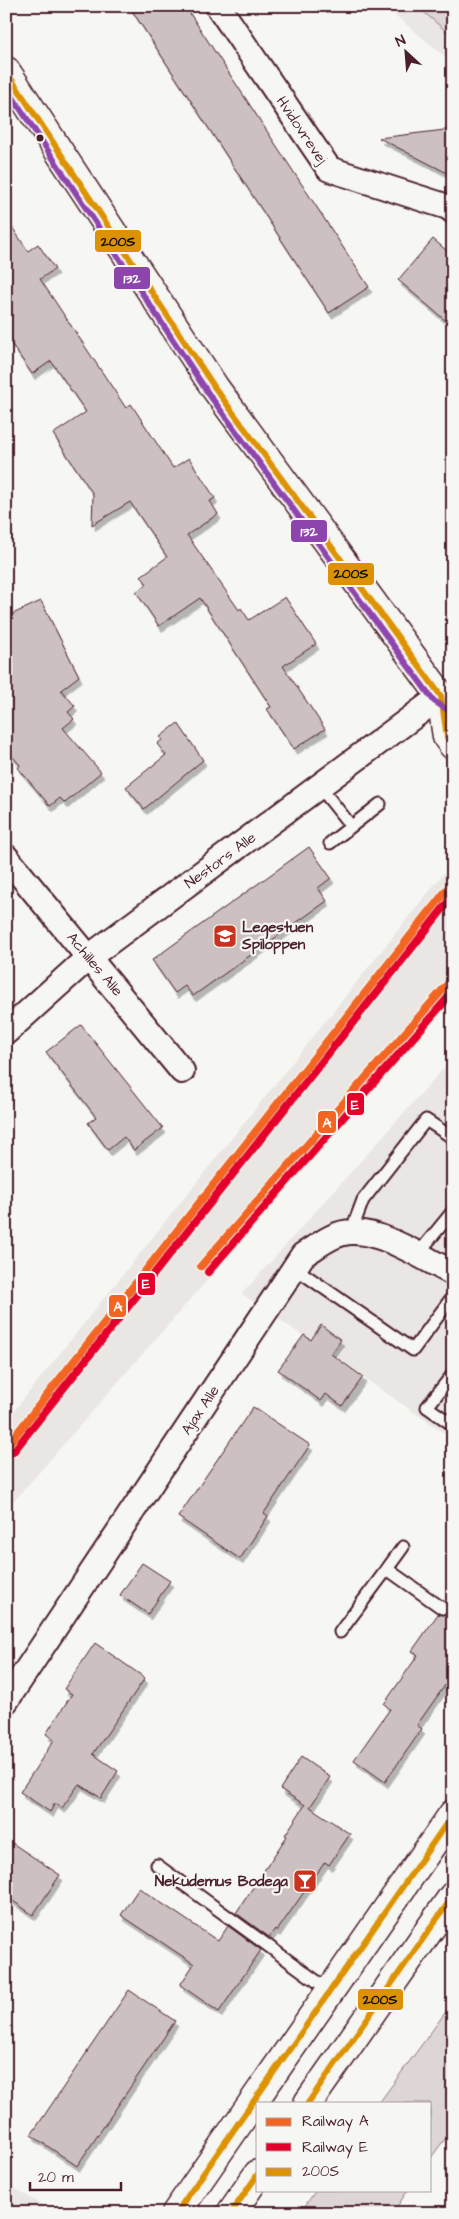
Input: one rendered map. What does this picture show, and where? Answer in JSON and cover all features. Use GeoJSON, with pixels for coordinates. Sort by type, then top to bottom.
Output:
{"type":"FeatureCollection","features":[{"type":"Feature","properties":{"kind":"street","name":"Hvidovrevej"},"geometry":{"type":"LineString","coordinates":[[218,6],[329,170],[448,207],[453,211]]}},
{"type":"Feature","properties":{"kind":"street"},"geometry":{"type":"LineString","coordinates":[[6,71],[215,388],[447,700],[447,737],[453,745]]}},
{"type":"Feature","properties":{"kind":"street","name":"Nestors Alle"},"geometry":{"type":"LineString","coordinates":[[6,1032],[89,957],[320,787],[447,700]]}},
{"type":"Feature","properties":{"kind":"street","name":"Achilles Alle"},"geometry":{"type":"LineString","coordinates":[[6,857],[182,1071]]}},
{"type":"Feature","properties":{"kind":"street","name":"Ajax Alle"},"geometry":{"type":"LineString","coordinates":[[6,1701],[303,1255],[323,1242],[351,1232],[375,1235],[453,1272]]}},
{"type":"Feature","properties":{"kind":"street"},"geometry":{"type":"LineString","coordinates":[[176,2213],[453,1814]]}},
{"type":"Feature","properties":{"kind":"street"},"geometry":{"type":"LineString","coordinates":[[309,2102],[453,1896]]}},
{"type":"Feature","properties":{"kind":"street"},"geometry":{"type":"LineString","coordinates":[[231,2213],[256,2177]]}},
{"type":"Feature","properties":{"kind":"lane"},"geometry":{"type":"LineString","coordinates":[[320,787],[351,826]]}},
{"type":"Feature","properties":{"kind":"lane"},"geometry":{"type":"LineString","coordinates":[[330,843],[380,804]]}},
{"type":"Feature","properties":{"kind":"lane"},"geometry":{"type":"LineString","coordinates":[[351,1232],[363,1200],[426,1120],[453,1138]]}},
{"type":"Feature","properties":{"kind":"lane"},"geometry":{"type":"LineString","coordinates":[[417,1255],[453,1211]]}},
{"type":"Feature","properties":{"kind":"lane"},"geometry":{"type":"LineString","coordinates":[[295,1268],[413,1350],[453,1296]]}},
{"type":"Feature","properties":{"kind":"lane"},"geometry":{"type":"LineString","coordinates":[[453,1374],[427,1407],[453,1425]]}},
{"type":"Feature","properties":{"kind":"lane"},"geometry":{"type":"LineString","coordinates":[[340,1632],[403,1547]]}},
{"type":"Feature","properties":{"kind":"lane"},"geometry":{"type":"LineString","coordinates":[[387,1569],[442,1608]]}},
{"type":"Feature","properties":{"kind":"lane"},"geometry":{"type":"LineString","coordinates":[[158,1865],[330,1991]]}},
{"type":"Feature","properties":{"kind":"shaded area"},"geometry":{"type":"Polygon","coordinates":[[[384,6],[453,6],[453,63],[384,6]]]}},
{"type":"Feature","properties":{"kind":"shaded area"},"geometry":{"type":"Polygon","coordinates":[[[420,6],[453,6],[453,37],[419,8],[420,6]]]}},
{"type":"Feature","properties":{"kind":"shaded area"},"geometry":{"type":"Polygon","coordinates":[[[447,869],[453,877],[453,999],[6,1510],[6,1421],[447,869]]]}},
{"type":"Feature","properties":{"kind":"shaded area"},"geometry":{"type":"Polygon","coordinates":[[[453,1058],[453,1439],[242,1294],[453,1058]]]}},
{"type":"Feature","properties":{"kind":"shaded area"},"geometry":{"type":"Polygon","coordinates":[[[453,2002],[453,2128],[432,2156],[432,2102],[380,2102],[453,2002]]]}},
{"type":"Feature","properties":{"kind":"shaded area"},"geometry":{"type":"Polygon","coordinates":[[[6,2183],[55,2213],[6,2213],[6,2183]]]}},
{"type":"Feature","properties":{"kind":"shaded area"},"geometry":{"type":"Polygon","coordinates":[[[315,2192],[407,2192],[393,2213],[300,2213],[315,2192]]]}},
{"type":"Feature","properties":{"kind":"building"},"geometry":{"type":"Polygon","coordinates":[[[129,6],[185,6],[369,287],[329,313],[129,6]]]}},
{"type":"Feature","properties":{"kind":"building"},"geometry":{"type":"Polygon","coordinates":[[[453,129],[453,176],[379,138],[453,129]]]}},
{"type":"Feature","properties":{"kind":"building"},"geometry":{"type":"Polygon","coordinates":[[[6,218],[28,251],[38,244],[55,269],[40,279],[126,408],[131,404],[173,468],[189,458],[215,498],[210,501],[218,514],[187,535],[239,610],[241,608],[249,620],[285,597],[316,644],[283,666],[325,729],[294,749],[267,709],[271,707],[200,598],[159,626],[136,592],[147,584],[141,576],[167,557],[130,502],[92,525],[93,494],[53,434],[86,412],[51,361],[32,374],[6,336],[6,218]]]}},
{"type":"Feature","properties":{"kind":"building"},"geometry":{"type":"Polygon","coordinates":[[[433,239],[453,256],[453,327],[398,280],[433,239]]]}},
{"type":"Feature","properties":{"kind":"building"},"geometry":{"type":"Polygon","coordinates":[[[41,601],[79,676],[61,690],[75,706],[68,712],[74,719],[63,728],[101,772],[65,803],[60,798],[50,806],[18,768],[20,765],[6,749],[6,617],[41,601]]]}},
{"type":"Feature","properties":{"kind":"building"},"geometry":{"type":"Polygon","coordinates":[[[178,723],[203,760],[144,809],[126,787],[166,755],[157,744],[162,740],[160,737],[178,723]]]}},
{"type":"Feature","properties":{"kind":"building"},"geometry":{"type":"Polygon","coordinates":[[[309,847],[331,878],[318,888],[327,901],[193,996],[185,986],[175,993],[152,960],[309,847]]]}},
{"type":"Feature","properties":{"kind":"building"},"geometry":{"type":"Polygon","coordinates":[[[81,1025],[163,1128],[134,1150],[124,1137],[108,1150],[88,1123],[96,1117],[46,1052],[81,1025]]]}},
{"type":"Feature","properties":{"kind":"building"},"geometry":{"type":"Polygon","coordinates":[[[321,1325],[341,1340],[331,1354],[363,1377],[342,1406],[326,1394],[321,1401],[278,1370],[304,1335],[311,1340],[321,1325]]]}},
{"type":"Feature","properties":{"kind":"building"},"geometry":{"type":"Polygon","coordinates":[[[253,1407],[310,1445],[264,1513],[268,1516],[240,1559],[178,1517],[253,1407]]]}},
{"type":"Feature","properties":{"kind":"building"},"geometry":{"type":"Polygon","coordinates":[[[142,1563],[170,1581],[148,1614],[120,1595],[142,1563]]]}},
{"type":"Feature","properties":{"kind":"building"},"geometry":{"type":"Polygon","coordinates":[[[453,1593],[453,1674],[417,1725],[422,1729],[385,1782],[354,1760],[390,1709],[384,1704],[418,1655],[412,1651],[438,1614],[445,1615],[448,1612],[449,1605],[447,1602],[453,1593]]]}},
{"type":"Feature","properties":{"kind":"building"},"geometry":{"type":"Polygon","coordinates":[[[95,1643],[145,1678],[93,1754],[118,1771],[101,1798],[79,1784],[62,1808],[55,1803],[50,1812],[20,1792],[54,1740],[46,1734],[72,1694],[64,1689],[95,1643]]]}},
{"type":"Feature","properties":{"kind":"building"},"geometry":{"type":"Polygon","coordinates":[[[301,1757],[330,1777],[310,1807],[350,1834],[329,1865],[325,1862],[277,1931],[275,1929],[269,1937],[236,1913],[287,1836],[285,1835],[305,1805],[280,1789],[301,1757]]]}},
{"type":"Feature","properties":{"kind":"building"},"geometry":{"type":"Polygon","coordinates":[[[6,1839],[60,1875],[33,1915],[6,1896],[6,1839]]]}},
{"type":"Feature","properties":{"kind":"building"},"geometry":{"type":"Polygon","coordinates":[[[139,1888],[218,1941],[228,1926],[261,1950],[219,2012],[180,1985],[194,1964],[121,1915],[139,1888]]]}},
{"type":"Feature","properties":{"kind":"building"},"geometry":{"type":"Polygon","coordinates":[[[129,1990],[175,2021],[77,2166],[31,2135],[129,1990]]]}},
{"type":"Feature","properties":{"kind":"rail line","name":"A"},"geometry":{"type":"LineString","coordinates":[[6,1447],[453,882]]}},
{"type":"Feature","properties":{"kind":"rail line","name":"E"},"geometry":{"type":"LineString","coordinates":[[13,1452],[453,896]]}},
{"type":"Feature","properties":{"kind":"rail line","name":"A"},"geometry":{"type":"LineString","coordinates":[[201,1266],[453,978]]}},
{"type":"Feature","properties":{"kind":"rail line","name":"E"},"geometry":{"type":"LineString","coordinates":[[208,1272],[453,992]]}},
{"type":"Feature","properties":{"kind":"transit line","name":"200S"},"geometry":{"type":"LineString","coordinates":[[6,71],[215,388],[441,696],[447,737],[453,745]]}},
{"type":"Feature","properties":{"kind":"transit line","name":"132"},"geometry":{"type":"LineString","coordinates":[[6,87],[208,393],[434,701],[449,711]]}},
{"type":"Feature","properties":{"kind":"transit line","name":"200S"},"geometry":{"type":"LineString","coordinates":[[176,2213],[453,1814]]}},
{"type":"Feature","properties":{"kind":"transit line","name":"200S"},"geometry":{"type":"LineString","coordinates":[[309,2102],[453,1896]]}},
{"type":"Feature","properties":{"kind":"transit line","name":"200S"},"geometry":{"type":"LineString","coordinates":[[231,2213],[256,2177]]}},
{"type":"Feature","properties":{"kind":"place","name":"Legestuen Spiloppen"},"geometry":{"type":"Point","coordinates":[225,936]}},
{"type":"Feature","properties":{"kind":"place","name":"Nekudemus Bodega"},"geometry":{"type":"Point","coordinates":[305,1881]}}]}
